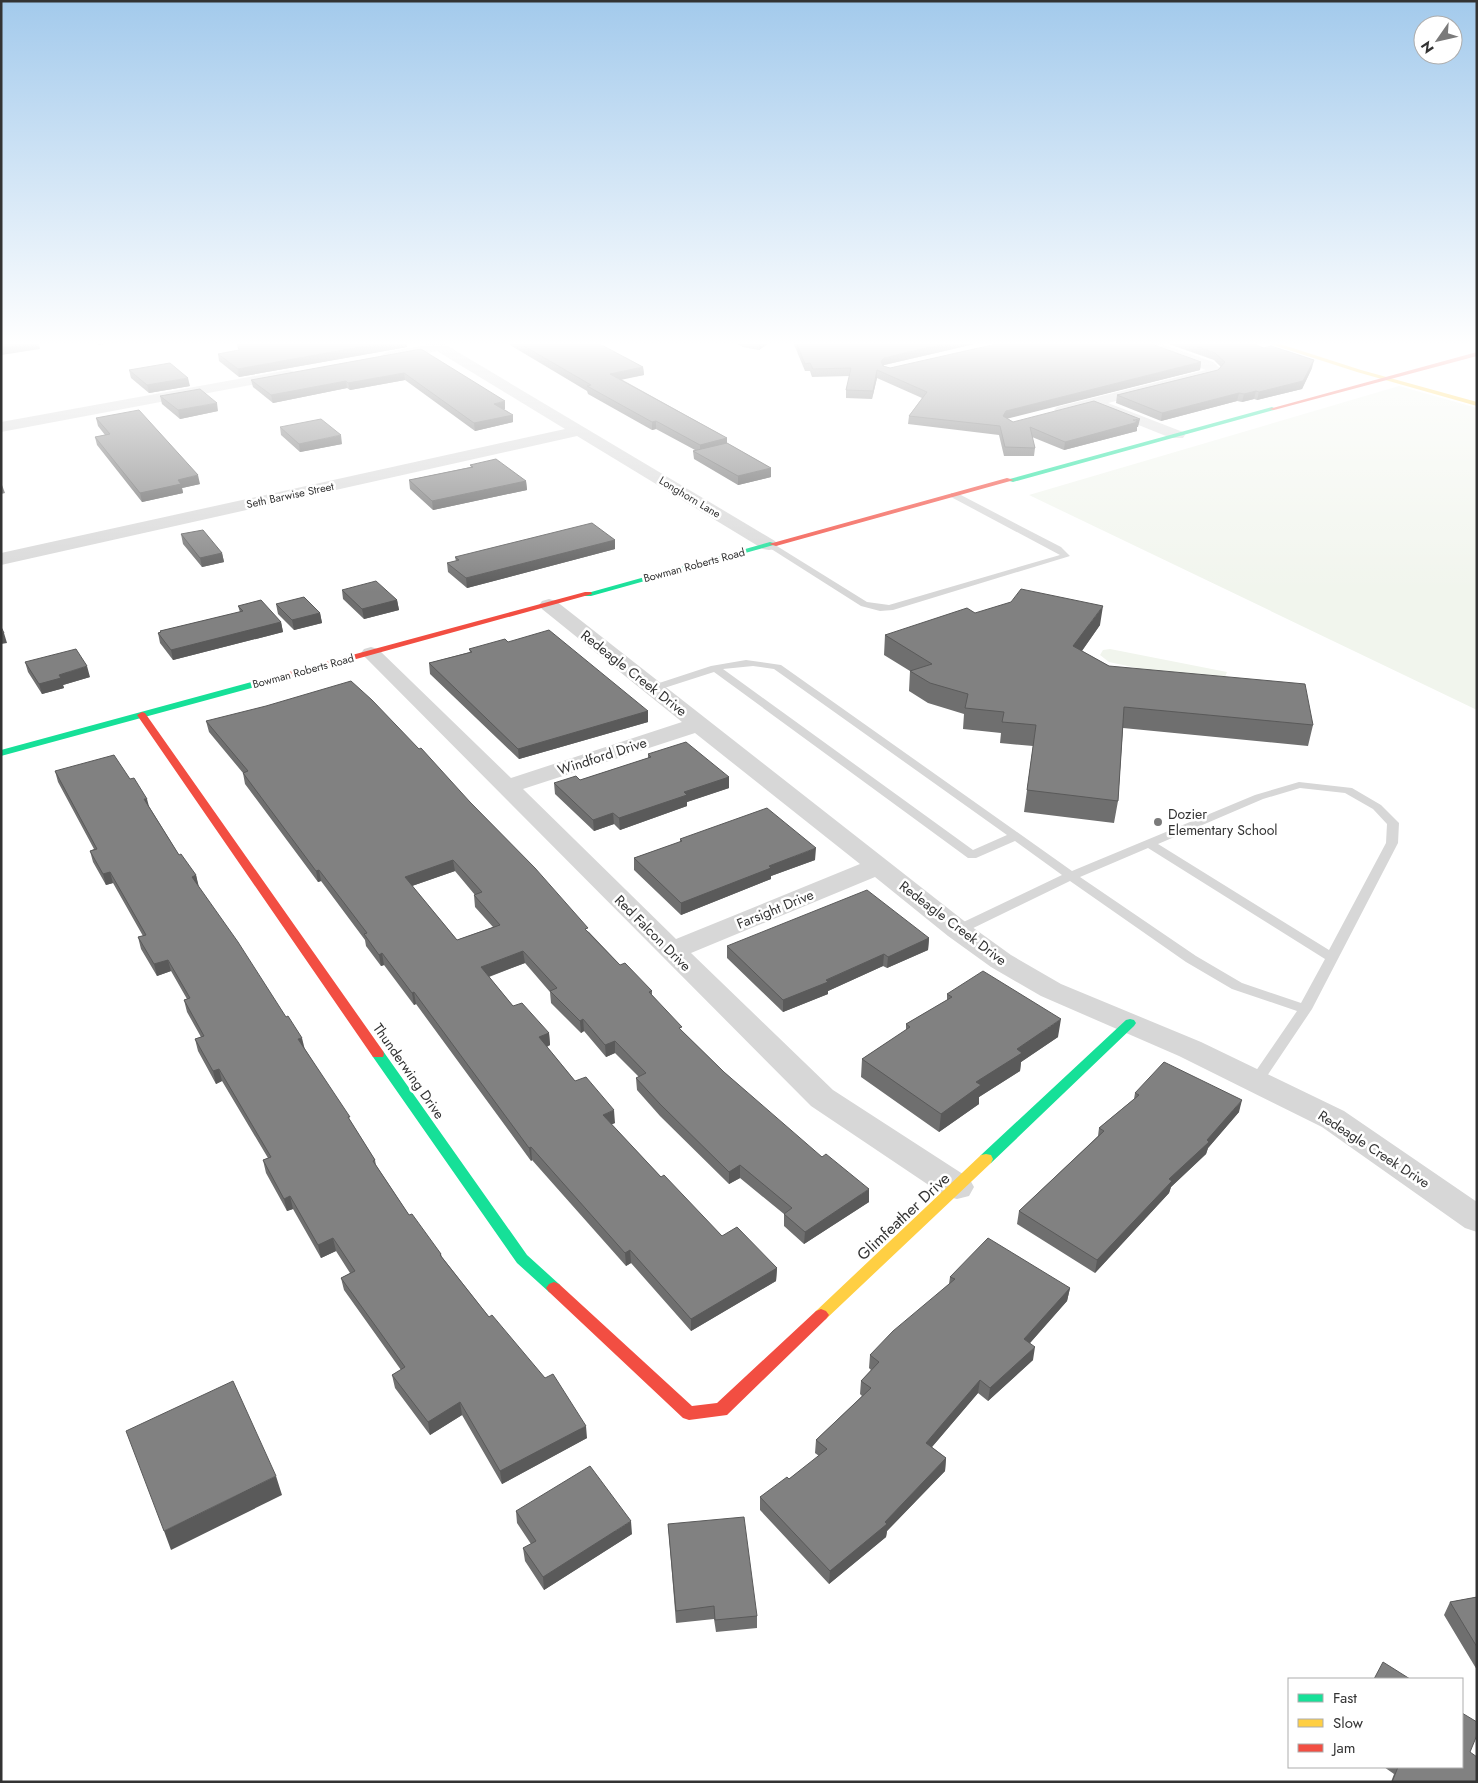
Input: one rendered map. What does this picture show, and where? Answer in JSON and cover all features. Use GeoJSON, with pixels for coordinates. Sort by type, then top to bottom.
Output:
{"type":"FeatureCollection","features":[{"type":"Feature","properties":{"kind":"street","name":"Longhorn Lane"},"geometry":{"type":"LineString","coordinates":[[569,425],[769,545]]}},
{"type":"Feature","properties":{"kind":"street"},"geometry":{"type":"LineString","coordinates":[[1152,425],[1177,435]]}},
{"type":"Feature","properties":{"kind":"street","name":"Bowman Roberts Road"},"geometry":{"type":"LineString","coordinates":[[1,753],[1213,425]]}},
{"type":"Feature","properties":{"kind":"street","name":"Seth Barwise Street"},"geometry":{"type":"LineString","coordinates":[[1,558],[579,431]]}},
{"type":"Feature","properties":{"kind":"street","name":"Redeagle Creek Drive"},"geometry":{"type":"LineString","coordinates":[[549,605],[958,930],[1001,961],[1051,990],[1190,1049],[1333,1119],[1477,1219]]}},
{"type":"Feature","properties":{"kind":"street","name":"Red Falcon Drive"},"geometry":{"type":"LineString","coordinates":[[371,653],[822,1098],[957,1187]]}},
{"type":"Feature","properties":{"kind":"street","name":"Thunderwing Drive"},"geometry":{"type":"LineString","coordinates":[[142,715],[522,1259],[689,1413]]}},
{"type":"Feature","properties":{"kind":"street","name":"Windford Drive"},"geometry":{"type":"LineString","coordinates":[[506,787],[699,724]]}},
{"type":"Feature","properties":{"kind":"street","name":"Farsight Drive"},"geometry":{"type":"LineString","coordinates":[[672,952],[878,866]]}},
{"type":"Feature","properties":{"kind":"street","name":"Glimfeather Drive"},"geometry":{"type":"LineString","coordinates":[[689,1413],[721,1410],[1130,1023]]}},
{"type":"Feature","properties":{"kind":"lane"},"geometry":{"type":"LineString","coordinates":[[769,545],[864,604],[880,608],[890,608],[1066,556],[1058,549],[954,495]]}},
{"type":"Feature","properties":{"kind":"lane"},"geometry":{"type":"LineString","coordinates":[[654,688],[739,662],[755,662],[777,667],[1071,876],[1192,959],[1237,986],[1305,1009]]}},
{"type":"Feature","properties":{"kind":"lane"},"geometry":{"type":"LineString","coordinates":[[715,668],[972,855],[1016,836]]}},
{"type":"Feature","properties":{"kind":"lane"},"geometry":{"type":"LineString","coordinates":[[958,930],[1071,876],[1258,797],[1299,785],[1348,790],[1378,806],[1393,823],[1392,843],[1305,1009],[1256,1082]]}},
{"type":"Feature","properties":{"kind":"lane"},"geometry":{"type":"LineString","coordinates":[[1149,843],[1331,958]]}},
{"type":"Feature","properties":{"kind":"shaded area"},"geometry":{"type":"Polygon","coordinates":[[[1266,425],[1477,425],[1477,710],[1029,495],[1266,425]]]}},
{"type":"Feature","properties":{"kind":"shaded area"},"geometry":{"type":"Polygon","coordinates":[[[1110,649],[1227,672],[1222,684],[1215,685],[1109,662],[1100,655],[1103,650],[1110,649]]]}},
{"type":"Feature","properties":{"kind":"building"},"geometry":{"type":"Polygon","coordinates":[[[102,425],[153,425],[198,475],[178,480],[181,484],[140,493],[95,437],[110,434],[102,425]]]}},
{"type":"Feature","properties":{"kind":"building"},"geometry":{"type":"Polygon","coordinates":[[[329,425],[341,435],[299,444],[280,427],[329,425]]]}},
{"type":"Feature","properties":{"kind":"building"},"geometry":{"type":"Polygon","coordinates":[[[664,425],[704,425],[727,438],[700,445],[664,425]]]}},
{"type":"Feature","properties":{"kind":"building"},"geometry":{"type":"Polygon","coordinates":[[[993,425],[1126,425],[1065,442],[1030,427],[1035,448],[1005,447],[1000,426],[993,425]]]}},
{"type":"Feature","properties":{"kind":"building"},"geometry":{"type":"Polygon","coordinates":[[[727,443],[771,468],[738,476],[693,451],[727,443]]]}},
{"type":"Feature","properties":{"kind":"building"},"geometry":{"type":"Polygon","coordinates":[[[496,459],[526,481],[432,501],[409,480],[473,467],[470,465],[496,459]]]}},
{"type":"Feature","properties":{"kind":"building"},"geometry":{"type":"Polygon","coordinates":[[[592,523],[615,540],[466,578],[447,563],[459,560],[455,557],[592,523]]]}},
{"type":"Feature","properties":{"kind":"building"},"geometry":{"type":"Polygon","coordinates":[[[203,530],[222,553],[200,558],[181,534],[203,530]]]}},
{"type":"Feature","properties":{"kind":"building"},"geometry":{"type":"Polygon","coordinates":[[[376,581],[397,600],[362,609],[342,590],[376,581]]]}},
{"type":"Feature","properties":{"kind":"building"},"geometry":{"type":"Polygon","coordinates":[[[1021,589],[1103,606],[1073,646],[1109,666],[1305,684],[1313,725],[1124,707],[1118,801],[1027,790],[1036,725],[1002,722],[1004,712],[965,708],[968,694],[930,683],[910,671],[932,664],[885,635],[967,608],[975,613],[1011,602],[1021,589]]]}},
{"type":"Feature","properties":{"kind":"building"},"geometry":{"type":"Polygon","coordinates":[[[304,597],[320,613],[292,620],[276,604],[304,597]]]}},
{"type":"Feature","properties":{"kind":"building"},"geometry":{"type":"Polygon","coordinates":[[[261,600],[281,622],[171,650],[158,633],[243,611],[238,606],[261,600]]]}},
{"type":"Feature","properties":{"kind":"building"},"geometry":{"type":"Polygon","coordinates":[[[549,630],[648,711],[518,749],[429,663],[472,652],[469,649],[505,639],[508,642],[549,630]]]}},
{"type":"Feature","properties":{"kind":"building"},"geometry":{"type":"Polygon","coordinates":[[[76,649],[87,666],[59,675],[61,678],[39,684],[25,662],[76,649]]]}},
{"type":"Feature","properties":{"kind":"building"},"geometry":{"type":"Polygon","coordinates":[[[351,681],[419,749],[421,748],[470,802],[535,868],[588,928],[585,929],[620,965],[625,963],[652,991],[649,992],[682,1027],[679,1028],[724,1072],[822,1157],[826,1154],[869,1189],[805,1232],[784,1214],[792,1208],[740,1165],[729,1172],[660,1104],[636,1078],[646,1073],[615,1041],[605,1045],[583,1019],[580,1021],[550,991],[557,988],[523,951],[481,967],[513,1006],[522,1003],[549,1033],[539,1037],[575,1081],[586,1077],[614,1110],[603,1115],[661,1177],[664,1175],[722,1236],[737,1227],[777,1268],[691,1319],[630,1250],[625,1253],[531,1147],[529,1148],[414,992],[412,993],[382,953],[379,955],[364,934],[367,933],[319,870],[316,871],[243,773],[248,771],[206,721],[351,681]],[[453,860],[405,877],[457,940],[500,925],[474,895],[482,892],[453,860]]]}},
{"type":"Feature","properties":{"kind":"building"},"geometry":{"type":"Polygon","coordinates":[[[686,742],[729,777],[684,792],[687,795],[619,818],[613,813],[593,820],[554,783],[576,776],[580,780],[651,757],[648,754],[686,742]]]}},
{"type":"Feature","properties":{"kind":"building"},"geometry":{"type":"Polygon","coordinates":[[[114,755],[130,779],[134,778],[147,799],[144,799],[179,855],[181,854],[196,875],[192,877],[238,942],[286,1017],[288,1016],[302,1038],[298,1039],[350,1117],[348,1117],[375,1160],[373,1161],[409,1215],[412,1214],[440,1255],[489,1317],[492,1315],[545,1378],[553,1374],[586,1426],[500,1471],[460,1402],[428,1422],[392,1375],[405,1367],[341,1278],[355,1271],[333,1238],[318,1245],[290,1196],[284,1199],[263,1160],[271,1157],[219,1069],[213,1071],[195,1039],[204,1036],[184,1000],[190,998],[168,960],[154,964],[138,937],[146,935],[110,872],[103,874],[90,851],[97,849],[55,771],[114,755]]]}},
{"type":"Feature","properties":{"kind":"building"},"geometry":{"type":"Polygon","coordinates":[[[767,808],[816,848],[769,866],[771,868],[681,903],[634,858],[682,841],[680,839],[767,808]]]}},
{"type":"Feature","properties":{"kind":"building"},"geometry":{"type":"Polygon","coordinates":[[[867,890],[929,938],[888,957],[884,954],[826,980],[828,982],[783,1000],[727,946],[867,890]]]}},
{"type":"Feature","properties":{"kind":"building"},"geometry":{"type":"Polygon","coordinates":[[[983,971],[1061,1019],[1017,1049],[1022,1053],[976,1082],[981,1085],[941,1114],[862,1059],[910,1027],[906,1024],[952,997],[947,994],[983,971]]]}},
{"type":"Feature","properties":{"kind":"building"},"geometry":{"type":"Polygon","coordinates":[[[1164,1062],[1242,1100],[1207,1140],[1209,1142],[1169,1179],[1172,1181],[1097,1260],[1019,1211],[1104,1131],[1099,1128],[1139,1095],[1135,1093],[1164,1062]]]}},
{"type":"Feature","properties":{"kind":"building"},"geometry":{"type":"Polygon","coordinates":[[[988,1238],[1070,1288],[1024,1339],[1035,1347],[990,1388],[980,1380],[926,1443],[946,1458],[885,1522],[887,1524],[830,1571],[760,1497],[787,1477],[789,1479],[827,1449],[816,1440],[871,1388],[861,1381],[879,1362],[870,1355],[893,1331],[955,1279],[950,1277],[988,1238]]]}},
{"type":"Feature","properties":{"kind":"building"},"geometry":{"type":"Polygon","coordinates":[[[233,1381],[276,1476],[164,1531],[126,1431],[233,1381]]]}},
{"type":"Feature","properties":{"kind":"building"},"geometry":{"type":"Polygon","coordinates":[[[590,1466],[631,1521],[543,1577],[523,1548],[536,1541],[516,1511],[590,1466]]]}},
{"type":"Feature","properties":{"kind":"building"},"geometry":{"type":"Polygon","coordinates":[[[744,1517],[757,1616],[715,1620],[714,1606],[676,1611],[668,1524],[744,1517]]]}},
{"type":"Feature","properties":{"kind":"building"},"geometry":{"type":"Polygon","coordinates":[[[1477,1597],[1477,1647],[1450,1602],[1477,1597]]]}},
{"type":"Feature","properties":{"kind":"building"},"geometry":{"type":"Polygon","coordinates":[[[1383,1662],[1408,1678],[1375,1678],[1383,1662]]]}},
{"type":"Feature","properties":{"kind":"building"},"geometry":{"type":"Polygon","coordinates":[[[1463,1714],[1477,1722],[1477,1735],[1470,1752],[1477,1757],[1477,1782],[1392,1782],[1398,1768],[1463,1768],[1463,1714]]]}},
{"type":"Feature","properties":{"kind":"traffic: fast"},"geometry":{"type":"LineString","coordinates":[[1010,480],[1212,425]]}},
{"type":"Feature","properties":{"kind":"traffic: fast"},"geometry":{"type":"LineString","coordinates":[[588,594],[773,544]]}},
{"type":"Feature","properties":{"kind":"traffic: fast"},"geometry":{"type":"LineString","coordinates":[[1,753],[270,680]]}},
{"type":"Feature","properties":{"kind":"traffic: fast"},"geometry":{"type":"LineString","coordinates":[[986,1159],[1130,1023]]}},
{"type":"Feature","properties":{"kind":"traffic: fast"},"geometry":{"type":"LineString","coordinates":[[378,1054],[522,1259],[554,1288]]}},
{"type":"Feature","properties":{"kind":"traffic: slow"},"geometry":{"type":"LineString","coordinates":[[821,1315],[986,1159]]}},
{"type":"Feature","properties":{"kind":"traffic: jam"},"geometry":{"type":"LineString","coordinates":[[773,544],[1010,480]]}},
{"type":"Feature","properties":{"kind":"traffic: jam"},"geometry":{"type":"LineString","coordinates":[[270,680],[588,594]]}},
{"type":"Feature","properties":{"kind":"traffic: jam"},"geometry":{"type":"LineString","coordinates":[[142,715],[378,1054]]}},
{"type":"Feature","properties":{"kind":"traffic: jam"},"geometry":{"type":"LineString","coordinates":[[554,1288],[689,1413],[721,1410],[821,1315]]}},
{"type":"Feature","properties":{"kind":"place","name":"Dozier Elementary School"},"geometry":{"type":"Point","coordinates":[1158,822]}}]}
